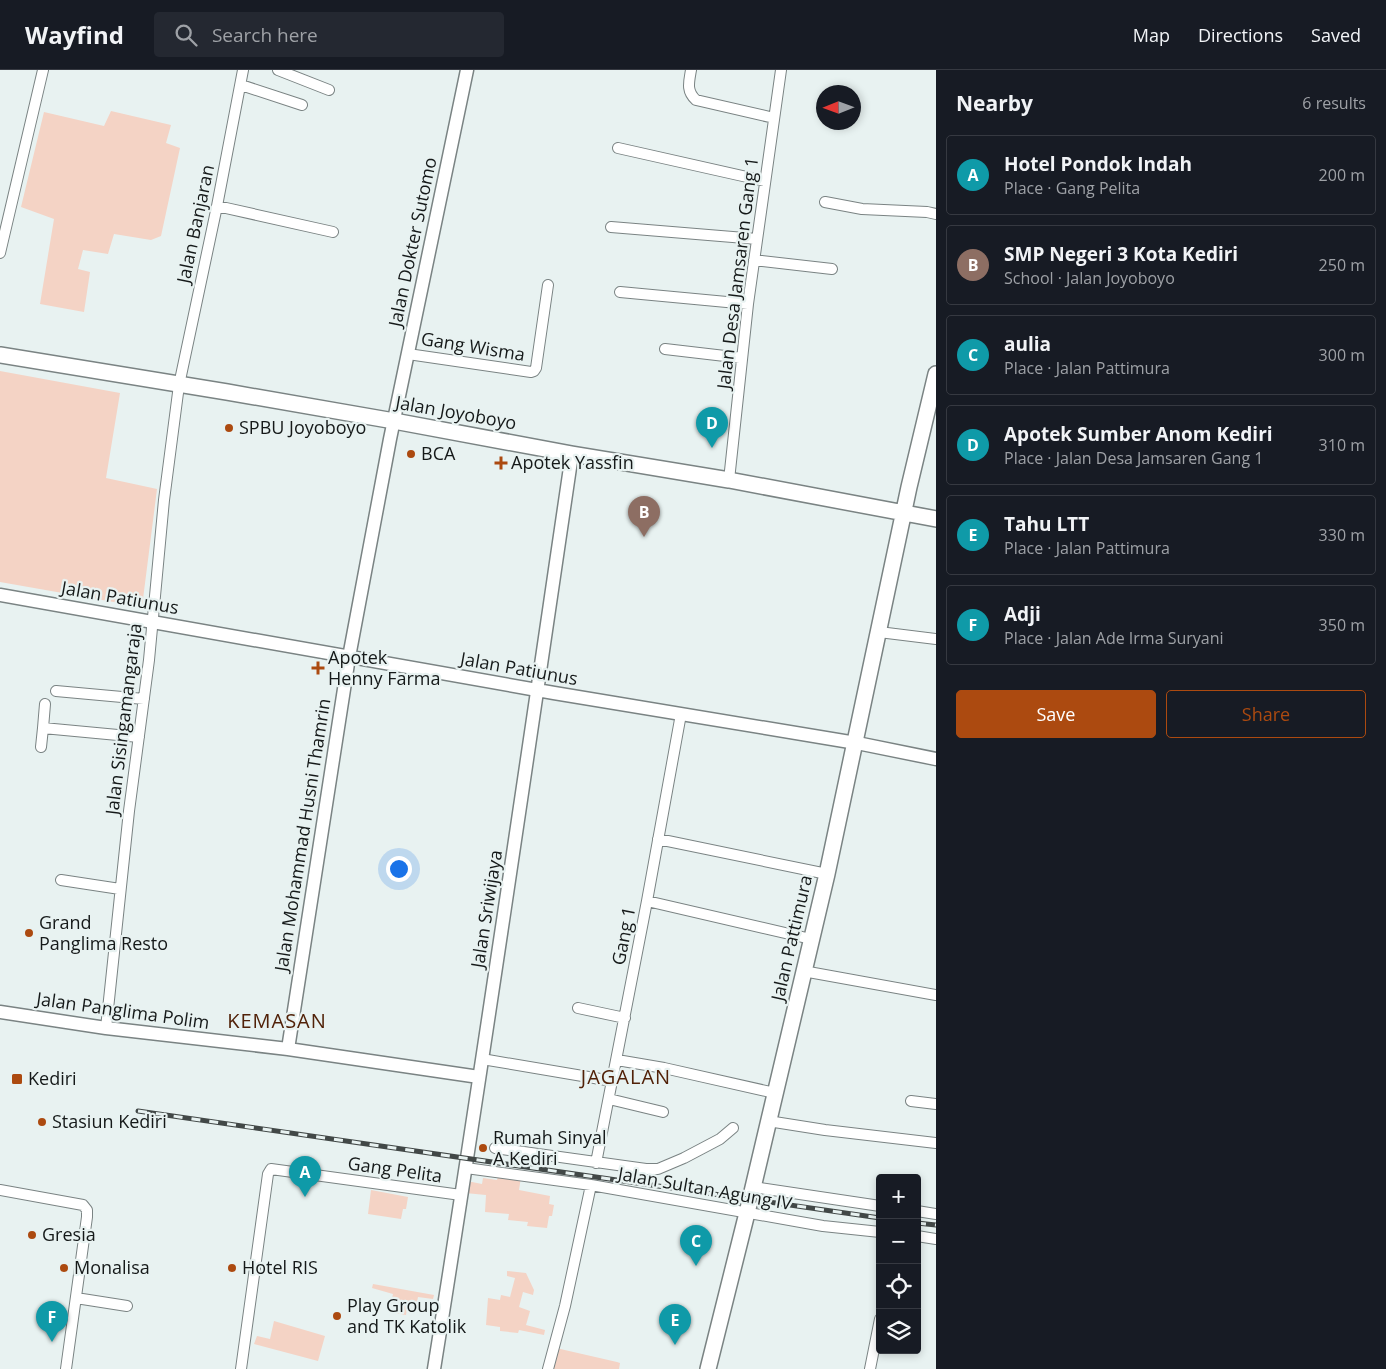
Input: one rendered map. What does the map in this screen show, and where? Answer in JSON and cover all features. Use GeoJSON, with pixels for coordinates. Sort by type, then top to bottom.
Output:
{"type":"FeatureCollection","features":[{"type":"Feature","properties":{"kind":"main road","name":"Jalan Joyoboyo"},"geometry":{"type":"LineString","coordinates":[[0,355],[394,421],[572,454],[729,480],[936,519]]}},
{"type":"Feature","properties":{"kind":"main road","name":"Jalan Pattimura"},"geometry":{"type":"LineString","coordinates":[[708,1369],[747,1213],[826,874],[936,374]]}},
{"type":"Feature","properties":{"kind":"street"},"geometry":{"type":"LineString","coordinates":[[0,253],[43,70]]}},
{"type":"Feature","properties":{"kind":"street","name":"Jalan Banjaran"},"geometry":{"type":"LineString","coordinates":[[179,385],[218,206],[243,70]]}},
{"type":"Feature","properties":{"kind":"street"},"geometry":{"type":"LineString","coordinates":[[278,70],[329,90]]}},
{"type":"Feature","properties":{"kind":"street","name":"Jalan Dokter Sutomo"},"geometry":{"type":"LineString","coordinates":[[394,421],[467,70]]}},
{"type":"Feature","properties":{"kind":"street"},"geometry":{"type":"LineString","coordinates":[[691,70],[688,86],[690,93],[696,100],[774,118]]}},
{"type":"Feature","properties":{"kind":"street","name":"Jalan Desa Jamsaren Gang 1"},"geometry":{"type":"LineString","coordinates":[[729,480],[756,239],[781,70]]}},
{"type":"Feature","properties":{"kind":"street"},"geometry":{"type":"LineString","coordinates":[[241,85],[302,105]]}},
{"type":"Feature","properties":{"kind":"street"},"geometry":{"type":"LineString","coordinates":[[618,148],[765,181]]}},
{"type":"Feature","properties":{"kind":"street"},"geometry":{"type":"LineString","coordinates":[[825,202],[862,209],[936,214]]}},
{"type":"Feature","properties":{"kind":"street"},"geometry":{"type":"LineString","coordinates":[[218,206],[334,232]]}},
{"type":"Feature","properties":{"kind":"street"},"geometry":{"type":"LineString","coordinates":[[611,227],[756,239]]}},
{"type":"Feature","properties":{"kind":"street"},"geometry":{"type":"LineString","coordinates":[[754,260],[832,269]]}},
{"type":"Feature","properties":{"kind":"street","name":"Gang Wisma"},"geometry":{"type":"LineString","coordinates":[[408,354],[534,372],[548,285]]}},
{"type":"Feature","properties":{"kind":"street"},"geometry":{"type":"LineString","coordinates":[[620,292],[748,304]]}},
{"type":"Feature","properties":{"kind":"street"},"geometry":{"type":"LineString","coordinates":[[666,349],[742,358]]}},
{"type":"Feature","properties":{"kind":"street","name":"Jalan Sisingamangaraja"},"geometry":{"type":"LineString","coordinates":[[106,1028],[129,811],[144,699],[164,500],[179,385]]}},
{"type":"Feature","properties":{"kind":"street","name":"Jalan Mohammad Husni Thamrin"},"geometry":{"type":"LineString","coordinates":[[288,1049],[349,657],[394,421]]}},
{"type":"Feature","properties":{"kind":"street","name":"Jalan Sriwijaya"},"geometry":{"type":"LineString","coordinates":[[434,1369],[506,907],[572,454]]}},
{"type":"Feature","properties":{"kind":"street","name":"Jalan Patiunus"},"geometry":{"type":"LineString","coordinates":[[0,595],[537,690],[855,743],[936,759]]}},
{"type":"Feature","properties":{"kind":"street"},"geometry":{"type":"LineString","coordinates":[[879,632],[936,639]]}},
{"type":"Feature","properties":{"kind":"street"},"geometry":{"type":"LineString","coordinates":[[56,692],[144,699]]}},
{"type":"Feature","properties":{"kind":"street"},"geometry":{"type":"LineString","coordinates":[[41,747],[45,704]]}},
{"type":"Feature","properties":{"kind":"street","name":"Gang 1"},"geometry":{"type":"LineString","coordinates":[[596,1163],[610,1099],[681,714]]}},
{"type":"Feature","properties":{"kind":"street"},"geometry":{"type":"LineString","coordinates":[[43,728],[139,737]]}},
{"type":"Feature","properties":{"kind":"street"},"geometry":{"type":"LineString","coordinates":[[658,838],[826,874]]}},
{"type":"Feature","properties":{"kind":"street"},"geometry":{"type":"LineString","coordinates":[[61,880],[120,889]]}},
{"type":"Feature","properties":{"kind":"street"},"geometry":{"type":"LineString","coordinates":[[647,902],[811,939]]}},
{"type":"Feature","properties":{"kind":"street"},"geometry":{"type":"LineString","coordinates":[[803,971],[936,995]]}},
{"type":"Feature","properties":{"kind":"street"},"geometry":{"type":"LineString","coordinates":[[578,1008],[625,1018]]}},
{"type":"Feature","properties":{"kind":"street","name":"Jalan Panglima Polim"},"geometry":{"type":"LineString","coordinates":[[0,1012],[106,1028],[288,1049],[479,1077]]}},
{"type":"Feature","properties":{"kind":"street"},"geometry":{"type":"LineString","coordinates":[[482,1059],[612,1081]]}},
{"type":"Feature","properties":{"kind":"street"},"geometry":{"type":"LineString","coordinates":[[617,1060],[673,1070],[775,1093]]}},
{"type":"Feature","properties":{"kind":"street"},"geometry":{"type":"LineString","coordinates":[[610,1099],[663,1112]]}},
{"type":"Feature","properties":{"kind":"street"},"geometry":{"type":"LineString","coordinates":[[911,1101],[936,1104]]}},
{"type":"Feature","properties":{"kind":"street"},"geometry":{"type":"LineString","coordinates":[[768,1121],[825,1130],[936,1143]]}},
{"type":"Feature","properties":{"kind":"street"},"geometry":{"type":"LineString","coordinates":[[495,1148],[596,1163],[646,1169],[658,1168],[684,1158],[715,1142],[733,1128]]}},
{"type":"Feature","properties":{"kind":"street","name":"Gang Pelita"},"geometry":{"type":"LineString","coordinates":[[241,1369],[269,1170],[273,1168],[460,1196]]}},
{"type":"Feature","properties":{"kind":"street","name":"Jalan Sultan Agung IV"},"geometry":{"type":"LineString","coordinates":[[466,1168],[592,1185],[823,1226],[876,1232]]}},
{"type":"Feature","properties":{"kind":"street"},"geometry":{"type":"LineString","coordinates":[[548,1369],[565,1306],[592,1185]]}},
{"type":"Feature","properties":{"kind":"street"},"geometry":{"type":"LineString","coordinates":[[753,1187],[876,1205]]}},
{"type":"Feature","properties":{"kind":"street"},"geometry":{"type":"LineString","coordinates":[[0,1190],[86,1207],[88,1213],[66,1369]]}},
{"type":"Feature","properties":{"kind":"street"},"geometry":{"type":"LineString","coordinates":[[921,1212],[936,1214]]}},
{"type":"Feature","properties":{"kind":"street"},"geometry":{"type":"LineString","coordinates":[[921,1237],[936,1239]]}},
{"type":"Feature","properties":{"kind":"street"},"geometry":{"type":"LineString","coordinates":[[76,1298],[127,1306]]}},
{"type":"Feature","properties":{"kind":"street"},"geometry":{"type":"LineString","coordinates":[[870,1369],[876,1339]]}},
{"type":"Feature","properties":{"kind":"shaded area"},"geometry":{"type":"Polygon","coordinates":[[[111,111],[171,125],[166,143],[180,148],[161,236],[151,240],[114,234],[108,254],[83,250],[78,269],[90,272],[84,312],[40,304],[54,219],[21,207],[44,112],[104,126],[111,111]]]}},
{"type":"Feature","properties":{"kind":"shaded area"},"geometry":{"type":"Polygon","coordinates":[[[0,371],[120,393],[106,478],[157,489],[142,607],[0,582],[0,371]]]}},
{"type":"Feature","properties":{"kind":"shaded area"},"geometry":{"type":"Polygon","coordinates":[[[499,1173],[521,1177],[519,1190],[550,1196],[549,1204],[554,1205],[552,1216],[549,1216],[547,1228],[527,1226],[528,1222],[508,1220],[509,1214],[485,1212],[486,1195],[465,1193],[467,1181],[482,1184],[483,1178],[497,1180],[499,1173]]]}},
{"type":"Feature","properties":{"kind":"shaded area"},"geometry":{"type":"Polygon","coordinates":[[[371,1190],[408,1197],[406,1209],[403,1209],[401,1219],[368,1214],[371,1190]]]}},
{"type":"Feature","properties":{"kind":"shaded area"},"geometry":{"type":"Polygon","coordinates":[[[507,1271],[526,1273],[534,1290],[533,1295],[523,1292],[519,1307],[530,1311],[526,1325],[545,1330],[544,1335],[519,1330],[518,1333],[500,1331],[500,1327],[486,1325],[488,1298],[500,1300],[501,1295],[510,1297],[515,1278],[507,1276],[507,1271]]]}},
{"type":"Feature","properties":{"kind":"shaded area"},"geometry":{"type":"Polygon","coordinates":[[[373,1284],[434,1295],[433,1299],[418,1297],[417,1302],[408,1301],[406,1315],[389,1312],[393,1294],[372,1288],[373,1284]]]}},
{"type":"Feature","properties":{"kind":"shaded area"},"geometry":{"type":"Polygon","coordinates":[[[274,1321],[325,1336],[318,1361],[254,1344],[257,1336],[270,1339],[274,1321]]]}},
{"type":"Feature","properties":{"kind":"shaded area"},"geometry":{"type":"Polygon","coordinates":[[[556,1348],[620,1363],[619,1369],[551,1369],[556,1348]]]}},
{"type":"Feature","properties":{"kind":"railway"},"geometry":{"type":"LineString","coordinates":[[138,1111],[876,1217]]}},
{"type":"Feature","properties":{"kind":"railway"},"geometry":{"type":"LineString","coordinates":[[921,1223],[936,1225]]}},
{"type":"Feature","properties":{"kind":"place","name":"SPBU Joyoboyo"},"geometry":{"type":"Point","coordinates":[229,428]}},
{"type":"Feature","properties":{"kind":"place","name":"Apotek Sumber Anom Kediri"},"geometry":{"type":"Point","coordinates":[712,448]}},
{"type":"Feature","properties":{"kind":"place","name":"BCA"},"geometry":{"type":"Point","coordinates":[411,454]}},
{"type":"Feature","properties":{"kind":"place","name":"Apotek Yassfin"},"geometry":{"type":"Point","coordinates":[501,463]}},
{"type":"Feature","properties":{"kind":"place","name":"SMP Negeri 3 Kota Kediri"},"geometry":{"type":"Point","coordinates":[644,537]}},
{"type":"Feature","properties":{"kind":"place","name":"Apotek Henny Farma"},"geometry":{"type":"Point","coordinates":[318,668]}},
{"type":"Feature","properties":{"kind":"place","name":"Grand Panglima Resto"},"geometry":{"type":"Point","coordinates":[29,933]}},
{"type":"Feature","properties":{"kind":"place","name":"Kediri"},"geometry":{"type":"Point","coordinates":[17,1079]}},
{"type":"Feature","properties":{"kind":"place","name":"Stasiun Kediri"},"geometry":{"type":"Point","coordinates":[42,1122]}},
{"type":"Feature","properties":{"kind":"place","name":"Rumah Sinyal A Kediri"},"geometry":{"type":"Point","coordinates":[483,1148]}},
{"type":"Feature","properties":{"kind":"place","name":"Hotel Pondok Indah"},"geometry":{"type":"Point","coordinates":[305,1197]}},
{"type":"Feature","properties":{"kind":"place","name":"Gresia"},"geometry":{"type":"Point","coordinates":[32,1235]}},
{"type":"Feature","properties":{"kind":"place","name":"aulia"},"geometry":{"type":"Point","coordinates":[696,1266]}},
{"type":"Feature","properties":{"kind":"place","name":"Monalisa"},"geometry":{"type":"Point","coordinates":[64,1268]}},
{"type":"Feature","properties":{"kind":"place","name":"Hotel RIS"},"geometry":{"type":"Point","coordinates":[232,1268]}},
{"type":"Feature","properties":{"kind":"place","name":"Play Group and TK Katolik"},"geometry":{"type":"Point","coordinates":[337,1316]}},
{"type":"Feature","properties":{"kind":"place","name":"Adji"},"geometry":{"type":"Point","coordinates":[52,1342]}},
{"type":"Feature","properties":{"kind":"place","name":"Tahu LTT"},"geometry":{"type":"Point","coordinates":[675,1345]}},
{"type":"Feature","properties":{"kind":"district","name":"KEMASAN"},"geometry":{"type":"Point","coordinates":[277,1021]}},
{"type":"Feature","properties":{"kind":"district","name":"JAGALAN"},"geometry":{"type":"Point","coordinates":[626,1077]}}]}
